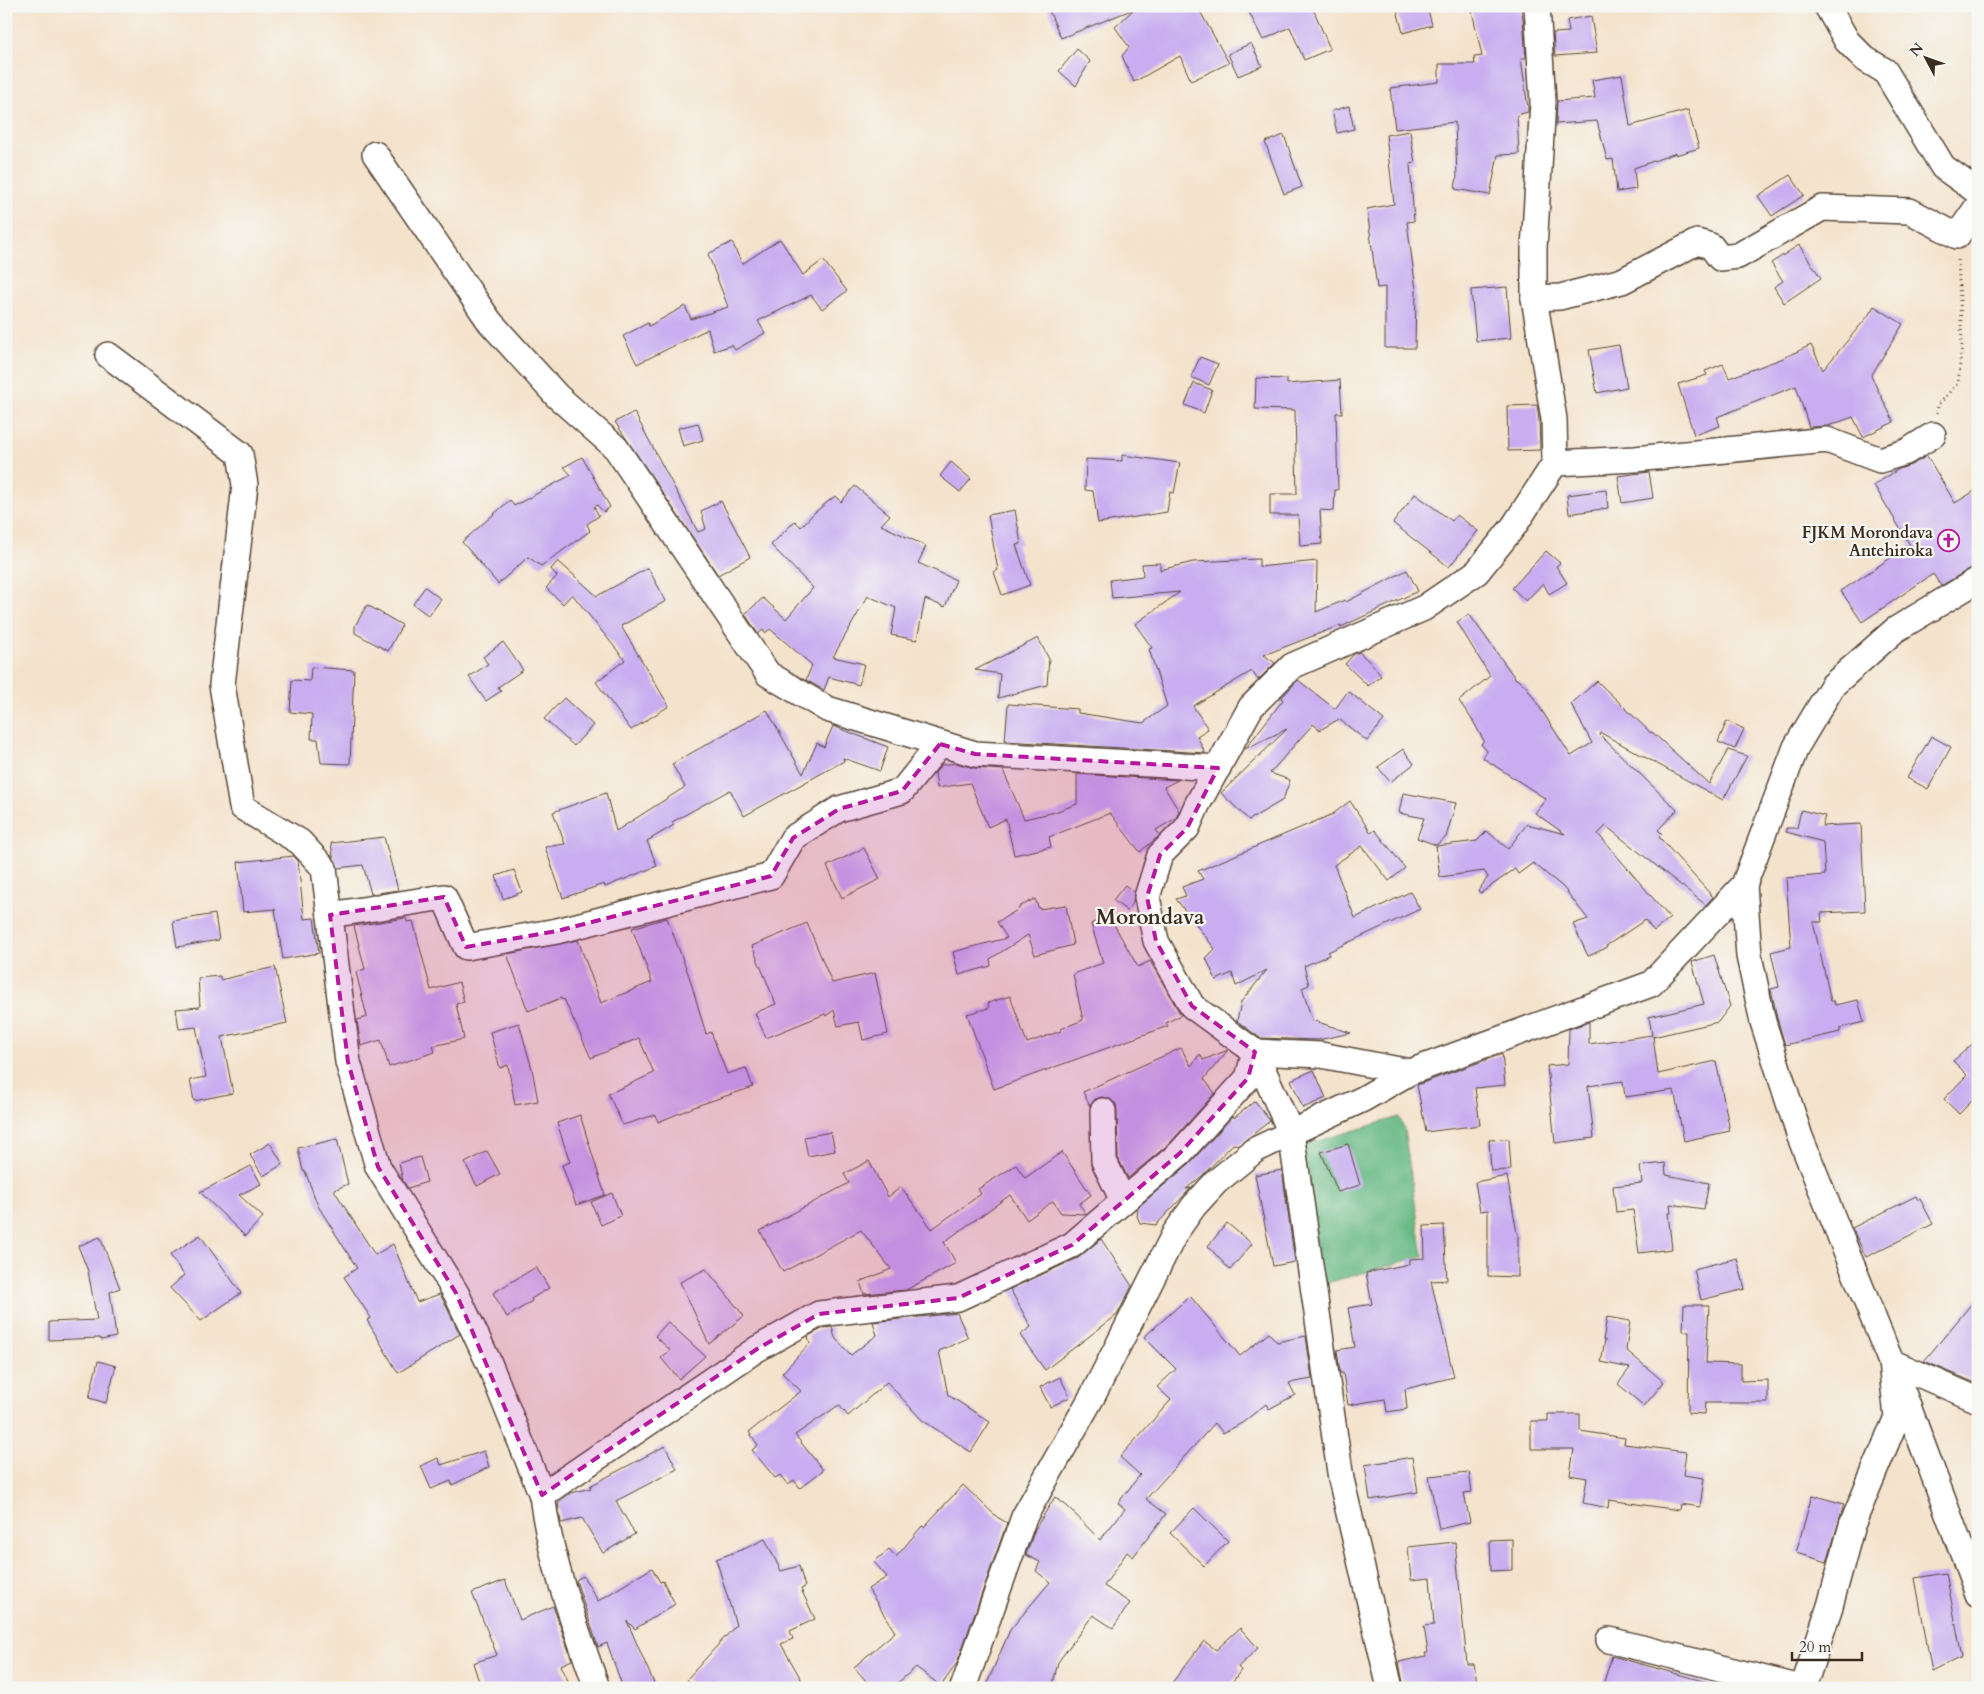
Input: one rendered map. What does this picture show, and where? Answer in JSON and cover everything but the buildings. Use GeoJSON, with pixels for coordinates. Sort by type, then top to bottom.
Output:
{"type":"FeatureCollection","features":[{"type":"Feature","properties":{"kind":"street"},"geometry":{"type":"LineString","coordinates":[[1390,1688],[1341,1479],[1291,1133],[1255,1052],[1192,1006],[1156,941],[1147,897],[1160,855],[1187,828],[1197,805],[1251,707],[1292,666],[1424,608],[1478,572],[1514,526],[1555,463],[1554,419],[1534,298],[1534,248],[1543,102],[1537,6]]}},
{"type":"Feature","properties":{"kind":"street"},"geometry":{"type":"LineString","coordinates":[[1827,6],[1847,40],[1865,59],[1885,71],[1943,166],[1978,192]]}},
{"type":"Feature","properties":{"kind":"street"},"geometry":{"type":"LineString","coordinates":[[375,154],[490,322],[556,396],[616,448],[768,674],[827,710],[975,754],[1218,768]]}},
{"type":"Feature","properties":{"kind":"street"},"geometry":{"type":"LineString","coordinates":[[1534,298],[1560,297],[1622,281],[1697,242],[1711,246],[1720,258],[1738,256],[1822,208],[1910,211],[1958,236],[1978,206]]}},
{"type":"Feature","properties":{"kind":"street"},"geometry":{"type":"LineString","coordinates":[[108,355],[240,454],[245,485],[222,685],[242,807],[300,842],[324,868],[348,1062],[378,1167],[456,1292],[489,1363],[542,1495],[545,1524],[574,1623],[597,1688]]}},
{"type":"Feature","properties":{"kind":"street"},"geometry":{"type":"LineString","coordinates":[[1555,463],[1636,459],[1827,440],[1880,460],[1906,452],[1932,435]]}},
{"type":"Feature","properties":{"kind":"street"},"geometry":{"type":"LineString","coordinates":[[963,1688],[1024,1517],[1093,1395],[1176,1233],[1194,1206],[1216,1182],[1255,1150],[1363,1099],[1410,1072],[1651,984],[1744,885],[1796,747],[1833,685],[1895,630],[1978,580]]}},
{"type":"Feature","properties":{"kind":"street"},"geometry":{"type":"LineString","coordinates":[[330,915],[444,897],[466,947],[557,931],[771,876],[793,838],[839,809],[902,791],[940,744]]}},
{"type":"Feature","properties":{"kind":"street"},"geometry":{"type":"LineString","coordinates":[[1744,885],[1749,956],[1763,1022],[1800,1137],[1892,1362],[1978,1594]]}},
{"type":"Feature","properties":{"kind":"street"},"geometry":{"type":"LineString","coordinates":[[542,1495],[757,1349],[819,1314],[958,1298],[1072,1245],[1180,1153],[1248,1078],[1255,1052]]}},
{"type":"Feature","properties":{"kind":"street"},"geometry":{"type":"LineString","coordinates":[[1255,1052],[1321,1055],[1410,1072]]}},
{"type":"Feature","properties":{"kind":"street"},"geometry":{"type":"LineString","coordinates":[[1104,1111],[1104,1161],[1123,1201]]}},
{"type":"Feature","properties":{"kind":"street"},"geometry":{"type":"LineString","coordinates":[[1892,1362],[1978,1400]]}},
{"type":"Feature","properties":{"kind":"street"},"geometry":{"type":"LineString","coordinates":[[1609,1640],[1802,1688],[1830,1606],[1852,1525],[1897,1417],[1892,1362]]}},
{"type":"Feature","properties":{"kind":"path"},"geometry":{"type":"LineString","coordinates":[[1932,435],[1938,405],[1958,383],[1962,344],[1958,236]]}},
{"type":"Feature","properties":{"kind":"highlighted area"},"geometry":{"type":"Polygon","coordinates":[[[940,744],[975,754],[1218,768],[1187,828],[1160,855],[1147,897],[1156,941],[1192,1006],[1255,1052],[1248,1078],[1180,1153],[1072,1245],[958,1298],[819,1314],[757,1349],[542,1495],[456,1293],[378,1167],[348,1062],[330,915],[444,897],[466,947],[557,931],[771,876],[793,838],[839,809],[902,791],[940,744]]]}},
{"type":"Feature","properties":{"kind":"green space"},"geometry":{"type":"Polygon","coordinates":[[[1399,1117],[1404,1129],[1423,1256],[1320,1285],[1301,1146],[1399,1117]]]}},
{"type":"Feature","properties":{"kind":"place","name":"FJKM Morondava Antehiroka"},"geometry":{"type":"Point","coordinates":[1949,541]}},
{"type":"Feature","properties":{"kind":"district","name":"Morondava"},"geometry":{"type":"Point","coordinates":[1150,917]}}]}
